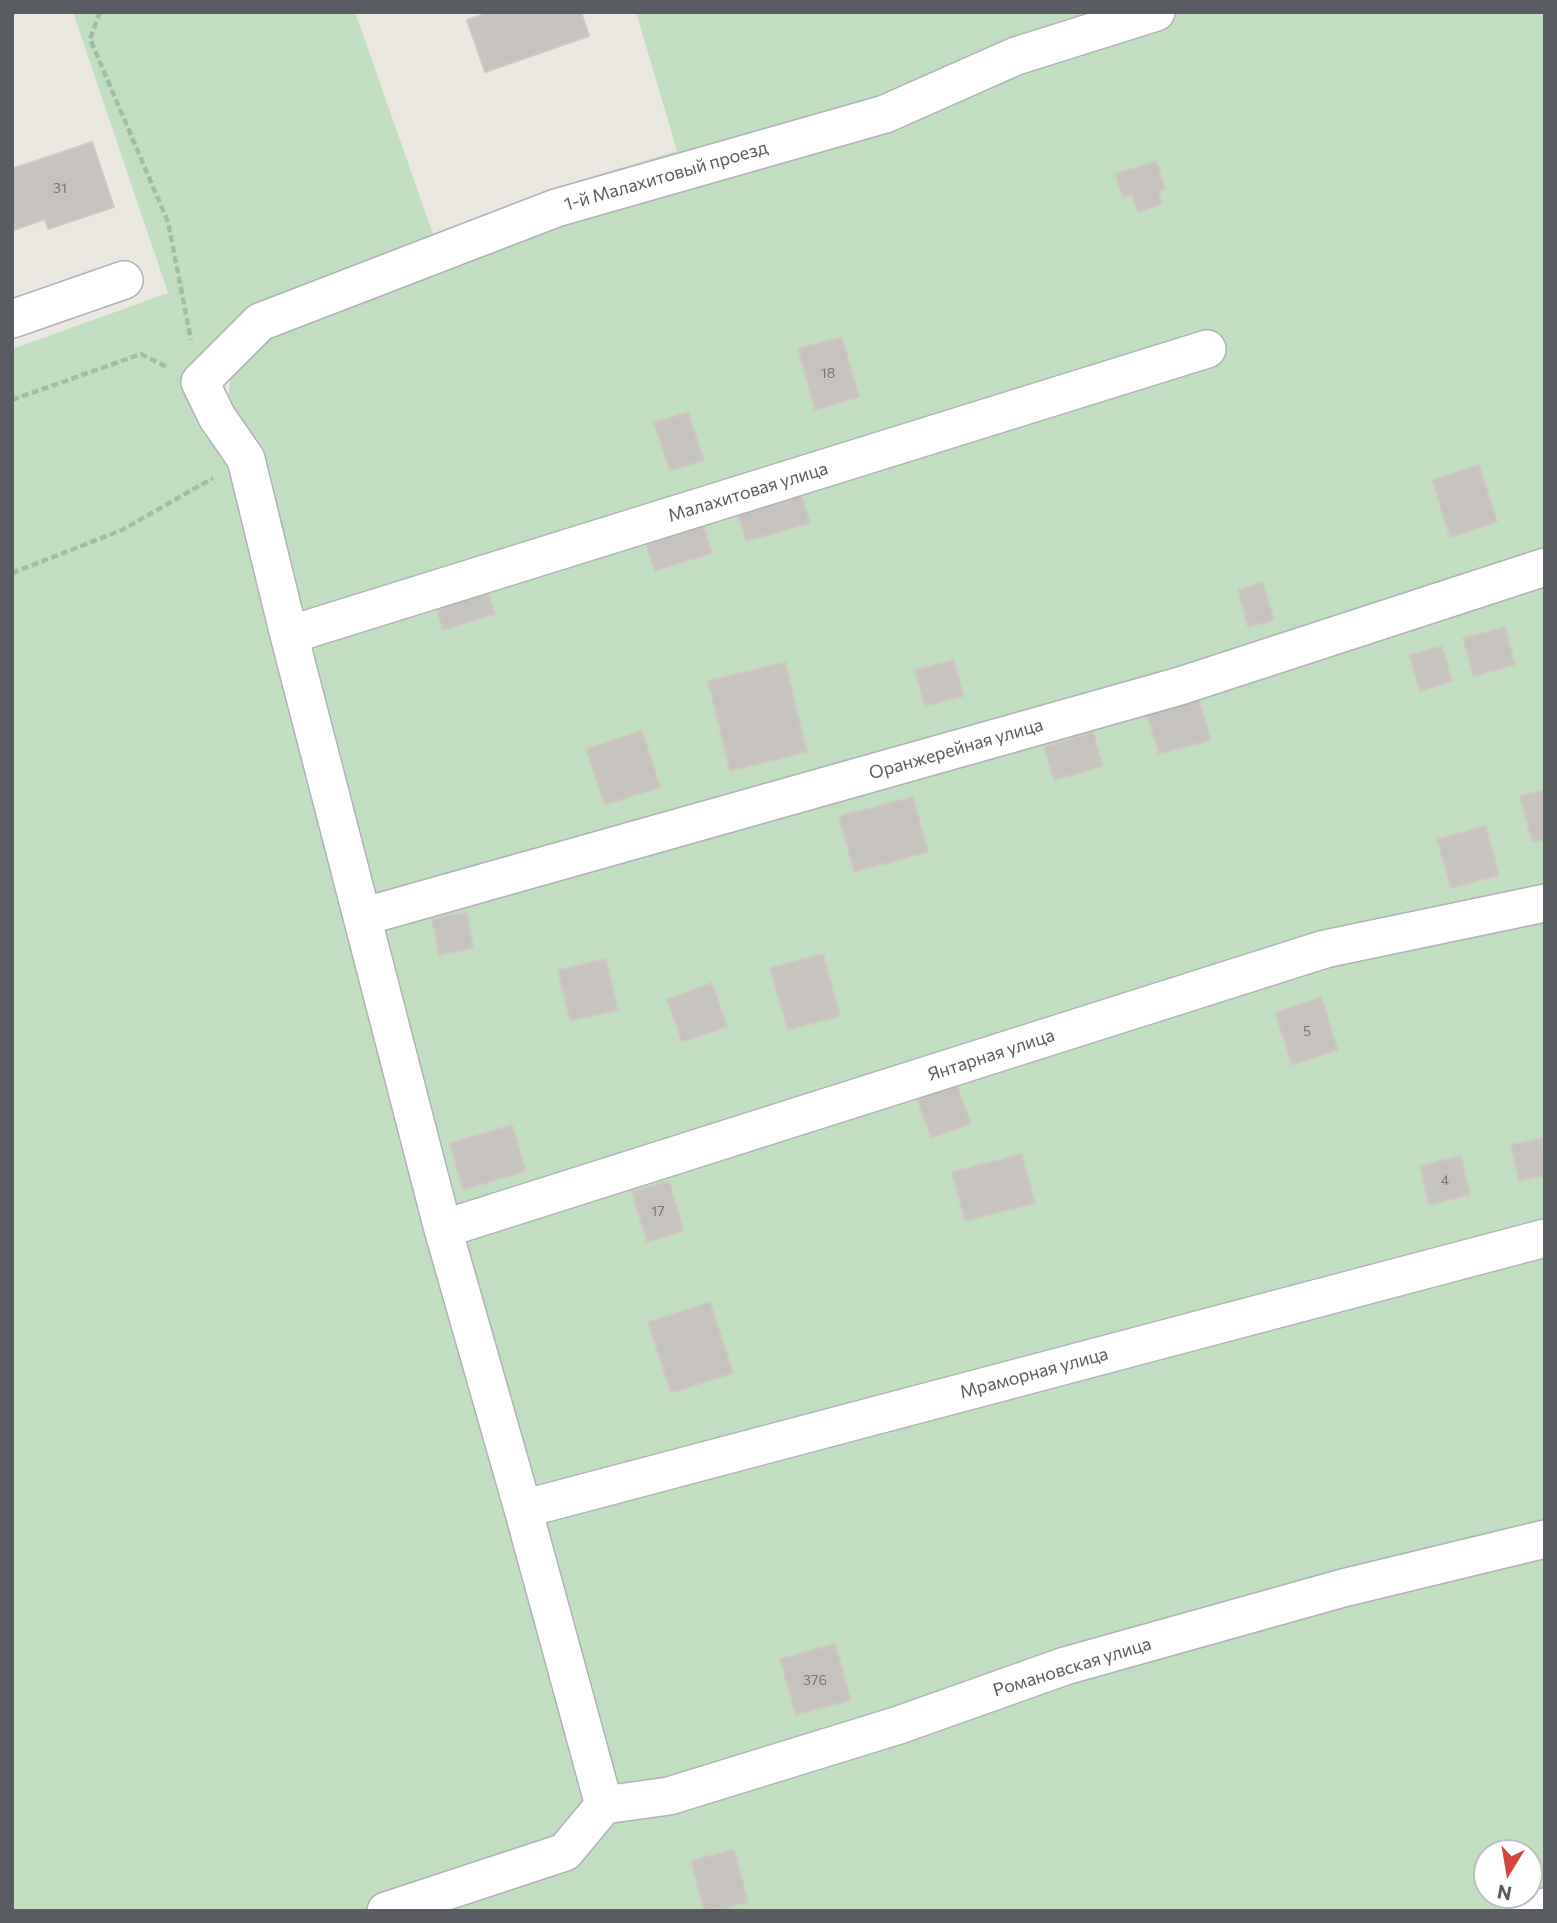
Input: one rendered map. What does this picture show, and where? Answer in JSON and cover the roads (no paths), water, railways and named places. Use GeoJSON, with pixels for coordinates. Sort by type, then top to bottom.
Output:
{"type":"FeatureCollection","features":[{"type":"Feature","properties":{"kind":"street","name":"1-й Малахитовый проезд"},"geometry":{"type":"LineString","coordinates":[[289,635],[246,459],[217,417],[200,382],[260,322],[556,208],[885,114],[1016,56],[1156,12]]}},
{"type":"Feature","properties":{"kind":"street"},"geometry":{"type":"LineString","coordinates":[[12,319],[124,280]]}},
{"type":"Feature","properties":{"kind":"street","name":"Малахитовая улица"},"geometry":{"type":"LineString","coordinates":[[289,635],[1207,349]]}},
{"type":"Feature","properties":{"kind":"street","name":"Оранжерейная улица"},"geometry":{"type":"LineString","coordinates":[[362,917],[1180,686],[1545,567]]}},
{"type":"Feature","properties":{"kind":"street"},"geometry":{"type":"LineString","coordinates":[[289,635],[443,1229],[604,1805],[565,1852],[386,1911]]}},
{"type":"Feature","properties":{"kind":"street","name":"Янтарная улица"},"geometry":{"type":"LineString","coordinates":[[443,1229],[1325,949],[1545,903]]}},
{"type":"Feature","properties":{"kind":"street","name":"Мраморная улица"},"geometry":{"type":"LineString","coordinates":[[523,1509],[1545,1238]]}},
{"type":"Feature","properties":{"kind":"street","name":"Романовская улица"},"geometry":{"type":"LineString","coordinates":[[604,1805],[669,1796],[900,1725],[1065,1666],[1343,1588],[1545,1539]]}},
{"type":"Feature","properties":{"kind":"street"},"geometry":{"type":"LineString","coordinates":[[1526,1911],[1545,1907]]}}]}
